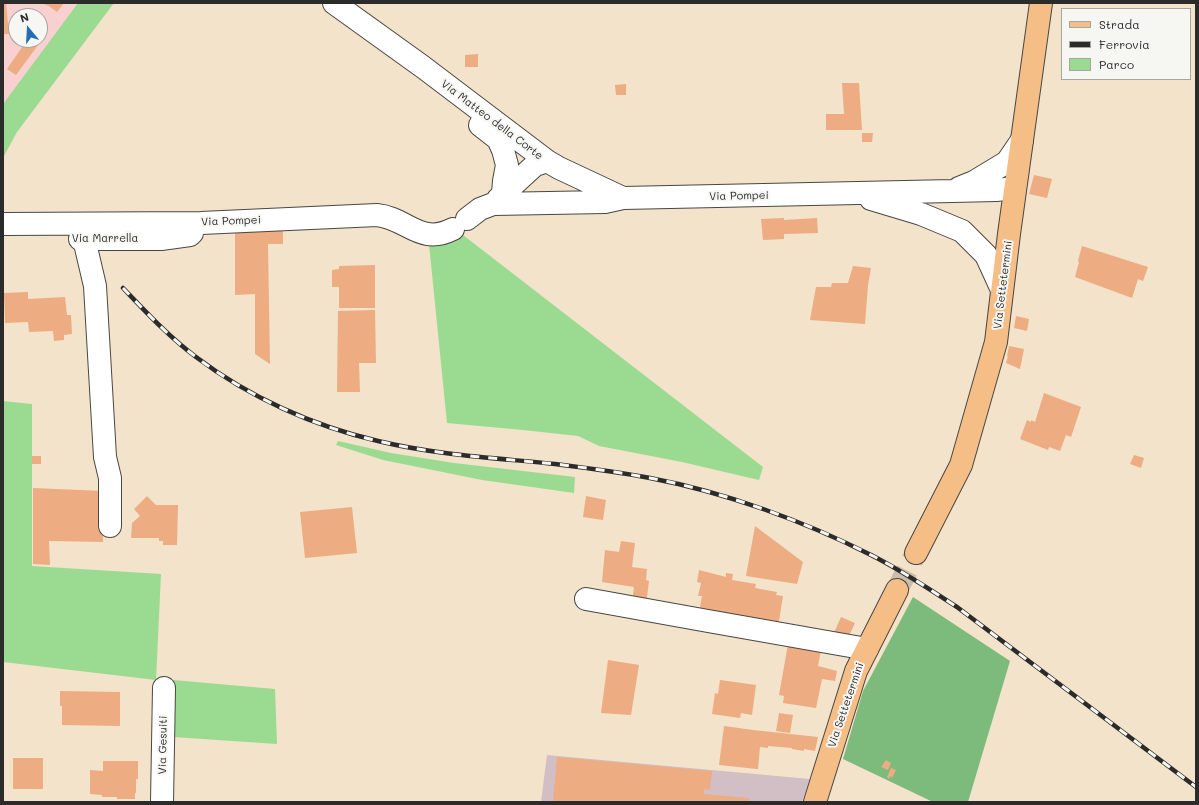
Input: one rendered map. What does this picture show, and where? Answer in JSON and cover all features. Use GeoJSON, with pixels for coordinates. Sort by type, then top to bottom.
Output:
{"type":"FeatureCollection","features":[{"type":"Feature","properties":{"kind":"main road","name":"Via Settetermini"},"geometry":{"type":"LineString","coordinates":[[916,553],[961,465],[996,342],[1015,188],[1041,3]]}},
{"type":"Feature","properties":{"kind":"main road","name":"Via Settetermini"},"geometry":{"type":"LineString","coordinates":[[815,802],[856,671],[897,590]]}},
{"type":"Feature","properties":{"kind":"street","name":"Via Matteo della Corte"},"geometry":{"type":"LineString","coordinates":[[334,3],[431,73],[553,165],[623,198]]}},
{"type":"Feature","properties":{"kind":"street","name":"Via Matteo della Corte"},"geometry":{"type":"LineString","coordinates":[[431,73],[458,107],[467,116],[498,139],[504,150],[507,165],[498,199]]}},
{"type":"Feature","properties":{"kind":"street"},"geometry":{"type":"LineString","coordinates":[[952,191],[974,182],[1007,162],[1022,140]]}},
{"type":"Feature","properties":{"kind":"street","name":"Via Matteo della Corte"},"geometry":{"type":"LineString","coordinates":[[498,199],[535,165],[553,165]]}},
{"type":"Feature","properties":{"kind":"street"},"geometry":{"type":"LineString","coordinates":[[542,203],[551,192],[556,180],[553,165]]}},
{"type":"Feature","properties":{"kind":"street","name":"Via Pompei"},"geometry":{"type":"LineString","coordinates":[[3,224],[201,223],[377,215],[393,219],[414,230],[426,234],[438,234],[447,232],[480,209],[498,199],[542,203],[605,202],[623,198],[952,191],[1015,188]]}},
{"type":"Feature","properties":{"kind":"street"},"geometry":{"type":"LineString","coordinates":[[854,193],[921,214],[962,231],[986,255],[1002,290]]}},
{"type":"Feature","properties":{"kind":"street","name":"Via Marrella"},"geometry":{"type":"LineString","coordinates":[[3,239],[161,239],[190,235],[201,223]]}},
{"type":"Feature","properties":{"kind":"street"},"geometry":{"type":"LineString","coordinates":[[84,239],[95,286],[105,457],[110,478],[110,526]]}},
{"type":"Feature","properties":{"kind":"street"},"geometry":{"type":"LineString","coordinates":[[586,599],[867,649]]}},
{"type":"Feature","properties":{"kind":"street","name":"Via Gesuiti"},"geometry":{"type":"LineString","coordinates":[[162,802],[164,688]]}},
{"type":"Feature","properties":{"kind":"shaded area"},"geometry":{"type":"Polygon","coordinates":[[[3,3],[78,3],[48,43],[48,8],[8,8],[8,48],[45,48],[3,104],[3,3]]]}},
{"type":"Feature","properties":{"kind":"shaded area"},"geometry":{"type":"Polygon","coordinates":[[[547,755],[810,779],[802,802],[541,802],[547,755]]]}},
{"type":"Feature","properties":{"kind":"green space"},"geometry":{"type":"Polygon","coordinates":[[[78,3],[114,3],[17,132],[3,158],[3,104],[45,48],[48,48],[48,43],[78,3]]]}},
{"type":"Feature","properties":{"kind":"green space"},"geometry":{"type":"Polygon","coordinates":[[[463,235],[763,467],[759,480],[682,462],[599,446],[578,436],[447,423],[429,244],[442,243],[463,235]]]}},
{"type":"Feature","properties":{"kind":"green space"},"geometry":{"type":"Polygon","coordinates":[[[3,401],[32,404],[32,566],[161,574],[156,680],[3,662],[3,401]]]}},
{"type":"Feature","properties":{"kind":"green space"},"geometry":{"type":"Polygon","coordinates":[[[338,441],[391,453],[454,463],[575,477],[574,493],[482,480],[383,460],[336,445],[338,441]]]}},
{"type":"Feature","properties":{"kind":"green space"},"geometry":{"type":"Polygon","coordinates":[[[913,597],[1010,661],[968,802],[933,802],[843,759],[863,691],[913,597]]]}},
{"type":"Feature","properties":{"kind":"green space"},"geometry":{"type":"Polygon","coordinates":[[[173,680],[275,689],[277,744],[173,737],[173,680]]]}},
{"type":"Feature","properties":{"kind":"building"},"geometry":{"type":"Polygon","coordinates":[[[3,3],[6,3],[8,34],[3,34],[3,3]]]}},
{"type":"Feature","properties":{"kind":"building"},"geometry":{"type":"Polygon","coordinates":[[[41,3],[64,3],[57,12],[49,6],[41,3]]]}},
{"type":"Feature","properties":{"kind":"building"},"geometry":{"type":"Polygon","coordinates":[[[21,48],[36,48],[16,75],[7,69],[21,48]]]}},
{"type":"Feature","properties":{"kind":"building"},"geometry":{"type":"Polygon","coordinates":[[[478,54],[478,67],[465,67],[465,55],[478,54]]]}},
{"type":"Feature","properties":{"kind":"building"},"geometry":{"type":"Polygon","coordinates":[[[842,83],[859,83],[862,130],[826,130],[826,114],[844,114],[842,83]]]}},
{"type":"Feature","properties":{"kind":"building"},"geometry":{"type":"Polygon","coordinates":[[[626,84],[626,95],[616,95],[615,85],[626,84]]]}},
{"type":"Feature","properties":{"kind":"building"},"geometry":{"type":"Polygon","coordinates":[[[862,133],[873,133],[872,142],[862,142],[862,133]]]}},
{"type":"Feature","properties":{"kind":"building"},"geometry":{"type":"Polygon","coordinates":[[[1034,175],[1052,179],[1047,198],[1029,194],[1034,175]]]}},
{"type":"Feature","properties":{"kind":"building"},"geometry":{"type":"Polygon","coordinates":[[[784,218],[784,220],[817,218],[818,233],[784,234],[784,239],[763,240],[761,219],[784,218]]]}},
{"type":"Feature","properties":{"kind":"building"},"geometry":{"type":"Polygon","coordinates":[[[283,229],[283,244],[268,244],[270,364],[255,354],[255,294],[235,295],[235,231],[283,229]]]}},
{"type":"Feature","properties":{"kind":"building"},"geometry":{"type":"Polygon","coordinates":[[[1082,246],[1148,267],[1143,281],[1138,279],[1132,298],[1075,277],[1082,246]]]}},
{"type":"Feature","properties":{"kind":"building"},"geometry":{"type":"Polygon","coordinates":[[[375,265],[375,308],[339,308],[339,287],[332,287],[332,270],[339,269],[339,266],[375,265]]]}},
{"type":"Feature","properties":{"kind":"building"},"geometry":{"type":"Polygon","coordinates":[[[853,266],[871,268],[865,324],[810,320],[816,287],[831,287],[832,283],[848,283],[853,266]]]}},
{"type":"Feature","properties":{"kind":"building"},"geometry":{"type":"Polygon","coordinates":[[[28,292],[28,299],[65,297],[67,315],[71,315],[72,334],[64,335],[64,340],[54,341],[53,331],[29,332],[28,322],[5,323],[4,293],[28,292]]]}},
{"type":"Feature","properties":{"kind":"building"},"geometry":{"type":"Polygon","coordinates":[[[375,310],[376,363],[359,363],[360,392],[337,392],[338,311],[375,310]]]}},
{"type":"Feature","properties":{"kind":"building"},"geometry":{"type":"Polygon","coordinates":[[[1016,316],[1029,319],[1027,331],[1014,328],[1016,316]]]}},
{"type":"Feature","properties":{"kind":"building"},"geometry":{"type":"Polygon","coordinates":[[[1009,346],[1024,349],[1020,369],[1006,363],[1009,346]]]}},
{"type":"Feature","properties":{"kind":"building"},"geometry":{"type":"Polygon","coordinates":[[[1044,393],[1081,407],[1071,437],[1066,435],[1060,451],[1049,447],[1048,450],[1020,439],[1027,420],[1035,422],[1044,393]]]}},
{"type":"Feature","properties":{"kind":"building"},"geometry":{"type":"Polygon","coordinates":[[[1134,455],[1144,458],[1141,468],[1130,464],[1134,455]]]}},
{"type":"Feature","properties":{"kind":"building"},"geometry":{"type":"Polygon","coordinates":[[[32,456],[41,456],[41,464],[32,464],[32,456]]]}},
{"type":"Feature","properties":{"kind":"building"},"geometry":{"type":"Polygon","coordinates":[[[33,488],[104,491],[103,542],[49,541],[50,565],[33,564],[33,488]]]}},
{"type":"Feature","properties":{"kind":"building"},"geometry":{"type":"Polygon","coordinates":[[[147,496],[156,505],[178,505],[177,545],[163,545],[163,541],[159,541],[159,538],[131,538],[132,523],[140,516],[134,509],[147,496]]]}},
{"type":"Feature","properties":{"kind":"building"},"geometry":{"type":"Polygon","coordinates":[[[586,496],[606,500],[603,520],[583,517],[586,496]]]}},
{"type":"Feature","properties":{"kind":"building"},"geometry":{"type":"Polygon","coordinates":[[[352,507],[357,553],[305,558],[300,512],[352,507]]]}},
{"type":"Feature","properties":{"kind":"building"},"geometry":{"type":"Polygon","coordinates":[[[755,526],[803,562],[797,584],[746,576],[755,526]]]}},
{"type":"Feature","properties":{"kind":"building"},"geometry":{"type":"Polygon","coordinates":[[[621,541],[635,543],[632,567],[647,569],[646,580],[649,581],[646,605],[632,602],[634,587],[602,582],[605,550],[619,552],[621,541]]]}},
{"type":"Feature","properties":{"kind":"building"},"geometry":{"type":"Polygon","coordinates":[[[699,570],[726,577],[726,573],[733,574],[732,580],[756,584],[755,588],[777,592],[776,595],[783,596],[778,627],[699,613],[702,596],[698,596],[701,583],[697,582],[699,570]]]}},
{"type":"Feature","properties":{"kind":"building"},"geometry":{"type":"Polygon","coordinates":[[[841,617],[855,623],[848,638],[833,635],[841,617]]]}},
{"type":"Feature","properties":{"kind":"building"},"geometry":{"type":"Polygon","coordinates":[[[788,644],[821,650],[818,666],[837,671],[835,681],[822,679],[816,708],[783,703],[784,696],[779,695],[788,644]]]}},
{"type":"Feature","properties":{"kind":"building"},"geometry":{"type":"Polygon","coordinates":[[[608,660],[639,665],[631,715],[601,713],[608,660]]]}},
{"type":"Feature","properties":{"kind":"building"},"geometry":{"type":"Polygon","coordinates":[[[720,680],[756,685],[752,715],[741,713],[740,718],[712,714],[715,693],[718,694],[720,680]]]}},
{"type":"Feature","properties":{"kind":"building"},"geometry":{"type":"Polygon","coordinates":[[[60,691],[120,692],[120,726],[62,725],[60,691]]]}},
{"type":"Feature","properties":{"kind":"building"},"geometry":{"type":"Polygon","coordinates":[[[779,713],[793,715],[790,733],[776,731],[779,713]]]}},
{"type":"Feature","properties":{"kind":"building"},"geometry":{"type":"Polygon","coordinates":[[[724,726],[818,737],[815,751],[768,746],[768,748],[760,747],[758,769],[719,765],[724,726]]]}},
{"type":"Feature","properties":{"kind":"building"},"geometry":{"type":"Polygon","coordinates":[[[557,757],[712,771],[710,790],[704,789],[704,794],[749,798],[749,802],[553,802],[557,757]]]}},
{"type":"Feature","properties":{"kind":"building"},"geometry":{"type":"Polygon","coordinates":[[[13,758],[43,758],[43,789],[13,789],[13,758]]]}},
{"type":"Feature","properties":{"kind":"building"},"geometry":{"type":"Polygon","coordinates":[[[886,760],[891,763],[888,770],[881,767],[886,760]]]}},
{"type":"Feature","properties":{"kind":"building"},"geometry":{"type":"Polygon","coordinates":[[[103,761],[138,761],[138,779],[136,779],[135,799],[117,799],[117,797],[102,797],[102,795],[90,794],[90,770],[103,771],[103,761]]]}},
{"type":"Feature","properties":{"kind":"building"},"geometry":{"type":"Polygon","coordinates":[[[891,768],[896,770],[892,778],[890,776],[889,779],[887,777],[891,768]]]}},
{"type":"Feature","properties":{"kind":"tunnel"},"geometry":{"type":"LineString","coordinates":[[897,590],[916,553]]}},
{"type":"Feature","properties":{"kind":"railway"},"geometry":{"type":"LineString","coordinates":[[123,288],[176,341],[216,371],[238,385],[282,408],[330,427],[354,435],[422,450],[466,456],[555,464],[638,476],[678,484],[706,491],[791,519],[871,555],[915,580],[957,607],[1196,787]]}}]}
